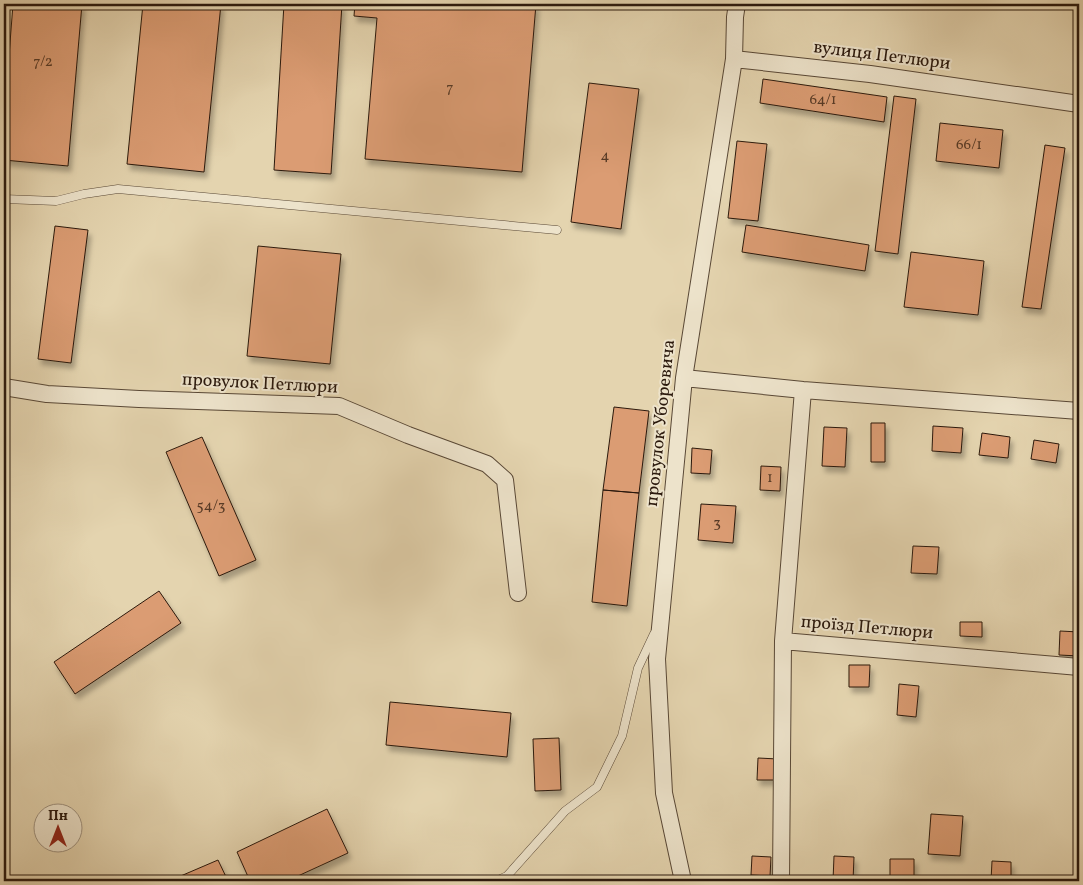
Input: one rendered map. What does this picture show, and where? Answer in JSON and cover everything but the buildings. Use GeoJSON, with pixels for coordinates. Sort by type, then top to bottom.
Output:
{"type":"FeatureCollection","features":[{"type":"Feature","properties":{"kind":"street"},"geometry":{"type":"LineString","coordinates":[[734,59],[737,4]]}},
{"type":"Feature","properties":{"kind":"street","name":"вулиця Петлюри"},"geometry":{"type":"LineString","coordinates":[[734,59],[870,74],[1079,104]]}},
{"type":"Feature","properties":{"kind":"street","name":"провулок Уборевича"},"geometry":{"type":"LineString","coordinates":[[683,881],[664,793],[657,659],[684,378],[734,59]]}},
{"type":"Feature","properties":{"kind":"street"},"geometry":{"type":"LineString","coordinates":[[684,378],[802,390],[1079,411]]}},
{"type":"Feature","properties":{"kind":"street","name":"провулок Петлюри"},"geometry":{"type":"LineString","coordinates":[[4,388],[47,394],[339,406],[487,464],[505,480],[518,593]]}},
{"type":"Feature","properties":{"kind":"street","name":"проїзд Петлюри"},"geometry":{"type":"LineString","coordinates":[[802,390],[783,641],[1079,667]]}},
{"type":"Feature","properties":{"kind":"street"},"geometry":{"type":"LineString","coordinates":[[780,881],[783,641]]}},
{"type":"Feature","properties":{"kind":"lane"},"geometry":{"type":"LineString","coordinates":[[4,199],[56,201],[84,194],[118,189],[557,230]]}},
{"type":"Feature","properties":{"kind":"lane"},"geometry":{"type":"LineString","coordinates":[[496,881],[507,876],[565,811],[597,787],[622,736],[638,668],[660,620]]}}]}
